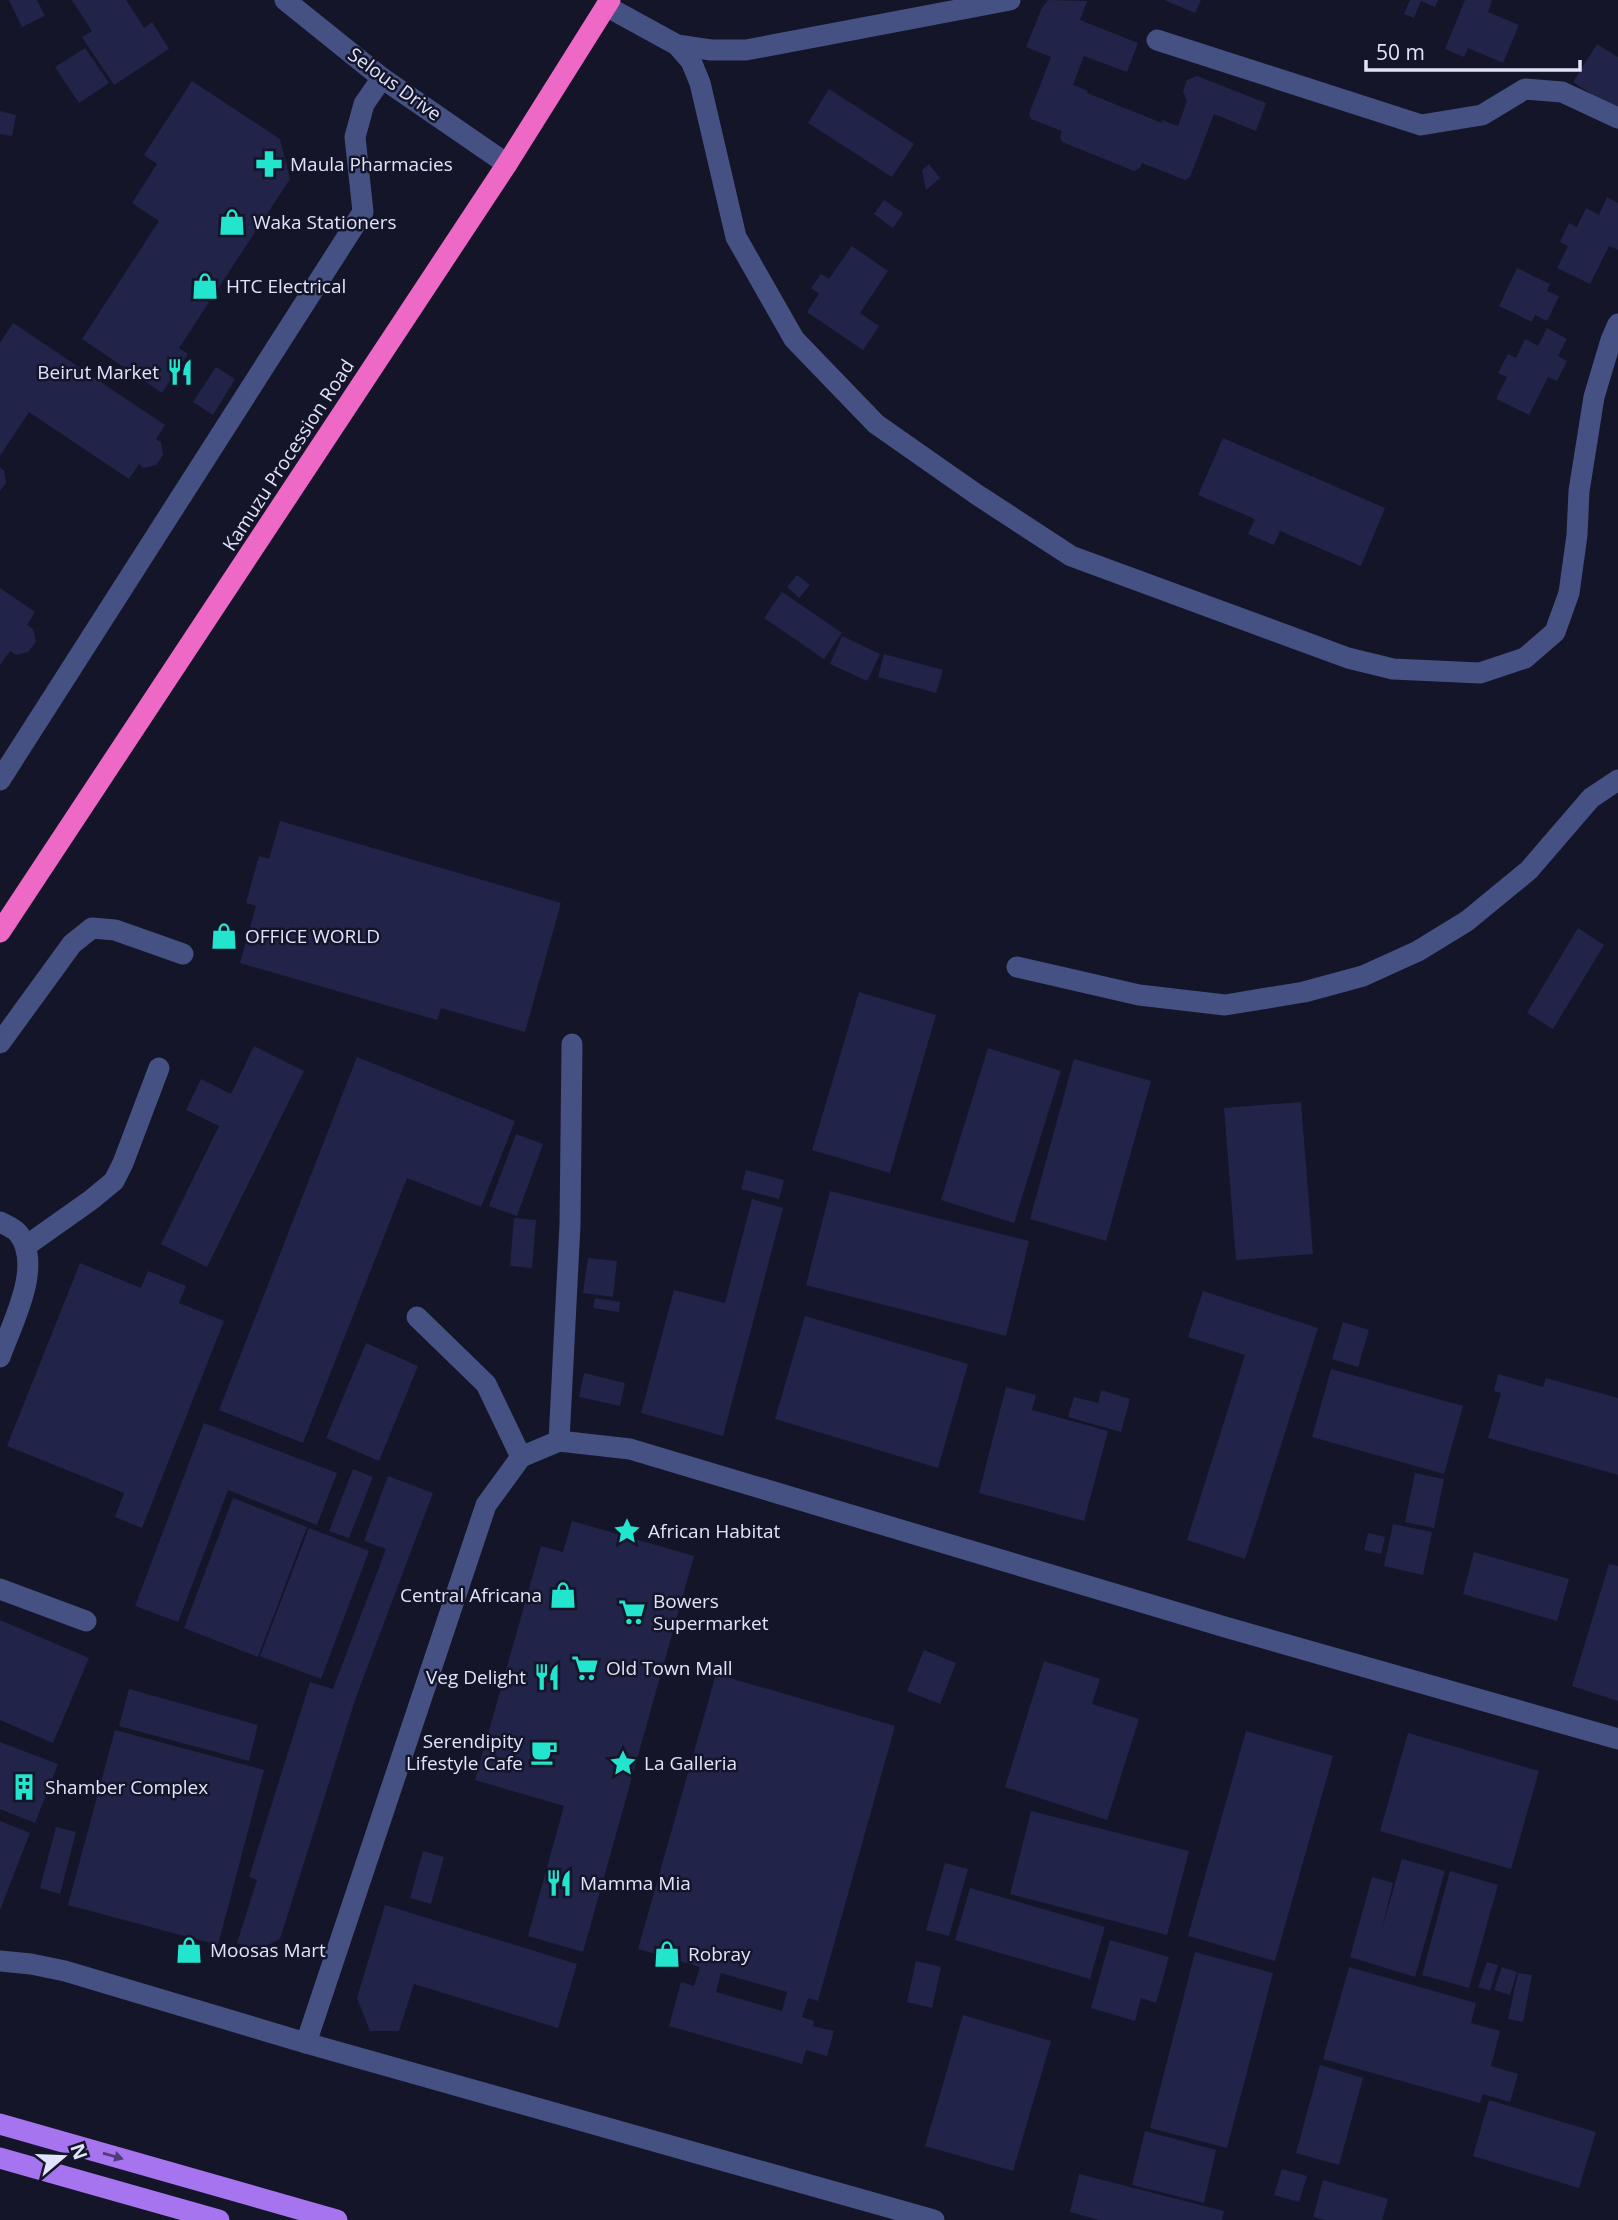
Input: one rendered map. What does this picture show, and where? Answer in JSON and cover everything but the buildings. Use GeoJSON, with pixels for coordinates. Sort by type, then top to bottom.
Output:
{"type":"FeatureCollection","features":[{"type":"Feature","properties":{"kind":"highway","name":"Kamuzu Procession Road"},"geometry":{"type":"LineString","coordinates":[[0,932],[507,164],[608,3]]}},
{"type":"Feature","properties":{"kind":"main road"},"geometry":{"type":"LineString","coordinates":[[0,2124],[337,2220]]}},
{"type":"Feature","properties":{"kind":"main road"},"geometry":{"type":"LineString","coordinates":[[0,2158],[219,2220]]}},
{"type":"Feature","properties":{"kind":"street","name":"Selous Drive"},"geometry":{"type":"LineString","coordinates":[[285,0],[382,78],[507,164]]}},
{"type":"Feature","properties":{"kind":"street"},"geometry":{"type":"LineString","coordinates":[[677,46],[746,50],[1010,0]]}},
{"type":"Feature","properties":{"kind":"street"},"geometry":{"type":"LineString","coordinates":[[608,3],[677,46],[691,61],[700,83],[736,237],[794,339],[876,424],[976,495],[1071,556],[1348,658],[1393,669],[1480,673],[1525,658],[1555,632],[1569,593],[1577,536],[1578,491],[1594,397],[1618,324]]}},
{"type":"Feature","properties":{"kind":"street"},"geometry":{"type":"LineString","coordinates":[[1157,40],[1421,125],[1482,115],[1524,89],[1562,92],[1618,118]]}},
{"type":"Feature","properties":{"kind":"street"},"geometry":{"type":"LineString","coordinates":[[0,780],[363,212],[355,137],[364,104],[382,78]]}},
{"type":"Feature","properties":{"kind":"street"},"geometry":{"type":"LineString","coordinates":[[1017,967],[1139,995],[1225,1005],[1304,992],[1363,976],[1419,951],[1467,921],[1529,870],[1591,798],[1616,779]]}},
{"type":"Feature","properties":{"kind":"street"},"geometry":{"type":"LineString","coordinates":[[0,1043],[72,944],[92,928],[115,930],[183,954]]}},
{"type":"Feature","properties":{"kind":"street"},"geometry":{"type":"LineString","coordinates":[[559,1441],[570,1225],[572,1044]]}},
{"type":"Feature","properties":{"kind":"street"},"geometry":{"type":"LineString","coordinates":[[26,1246],[114,1181],[159,1068]]}},
{"type":"Feature","properties":{"kind":"street"},"geometry":{"type":"LineString","coordinates":[[0,1222],[17,1231],[26,1246],[30,1272],[0,1357]]}},
{"type":"Feature","properties":{"kind":"street"},"geometry":{"type":"LineString","coordinates":[[417,1317],[485,1384],[521,1457]]}},
{"type":"Feature","properties":{"kind":"street"},"geometry":{"type":"LineString","coordinates":[[306,2043],[486,1505],[521,1457],[559,1441],[631,1449],[1212,1623],[1618,1739]]}},
{"type":"Feature","properties":{"kind":"street"},"geometry":{"type":"LineString","coordinates":[[0,1589],[86,1621]]}},
{"type":"Feature","properties":{"kind":"street"},"geometry":{"type":"LineString","coordinates":[[0,1961],[65,1971],[306,2043],[933,2220]]}},
{"type":"Feature","properties":{"kind":"place","name":"Maula Pharmacies"},"geometry":{"type":"Point","coordinates":[269,164]}},
{"type":"Feature","properties":{"kind":"place","name":"Waka Stationers"},"geometry":{"type":"Point","coordinates":[232,222]}},
{"type":"Feature","properties":{"kind":"place","name":"HTC Electrical"},"geometry":{"type":"Point","coordinates":[205,286]}},
{"type":"Feature","properties":{"kind":"place","name":"Beirut Market"},"geometry":{"type":"Point","coordinates":[180,372]}},
{"type":"Feature","properties":{"kind":"place","name":"OFFICE WORLD"},"geometry":{"type":"Point","coordinates":[224,936]}},
{"type":"Feature","properties":{"kind":"place","name":"African Habitat"},"geometry":{"type":"Point","coordinates":[627,1531]}},
{"type":"Feature","properties":{"kind":"place","name":"Central Africana"},"geometry":{"type":"Point","coordinates":[563,1595]}},
{"type":"Feature","properties":{"kind":"place","name":"Bowers Supermarket"},"geometry":{"type":"Point","coordinates":[632,1612]}},
{"type":"Feature","properties":{"kind":"place","name":"Old Town Mall"},"geometry":{"type":"Point","coordinates":[585,1668]}},
{"type":"Feature","properties":{"kind":"place","name":"Veg Delight"},"geometry":{"type":"Point","coordinates":[547,1677]}},
{"type":"Feature","properties":{"kind":"place","name":"Serendipity Lifestyle Cafe"},"geometry":{"type":"Point","coordinates":[544,1752]}},
{"type":"Feature","properties":{"kind":"place","name":"La Galleria"},"geometry":{"type":"Point","coordinates":[623,1763]}},
{"type":"Feature","properties":{"kind":"place","name":"Shamber Complex"},"geometry":{"type":"Point","coordinates":[24,1787]}},
{"type":"Feature","properties":{"kind":"place","name":"Mamma Mia"},"geometry":{"type":"Point","coordinates":[559,1883]}},
{"type":"Feature","properties":{"kind":"place","name":"Moosas Mart"},"geometry":{"type":"Point","coordinates":[189,1950]}},
{"type":"Feature","properties":{"kind":"place","name":"Robray"},"geometry":{"type":"Point","coordinates":[667,1954]}}]}
